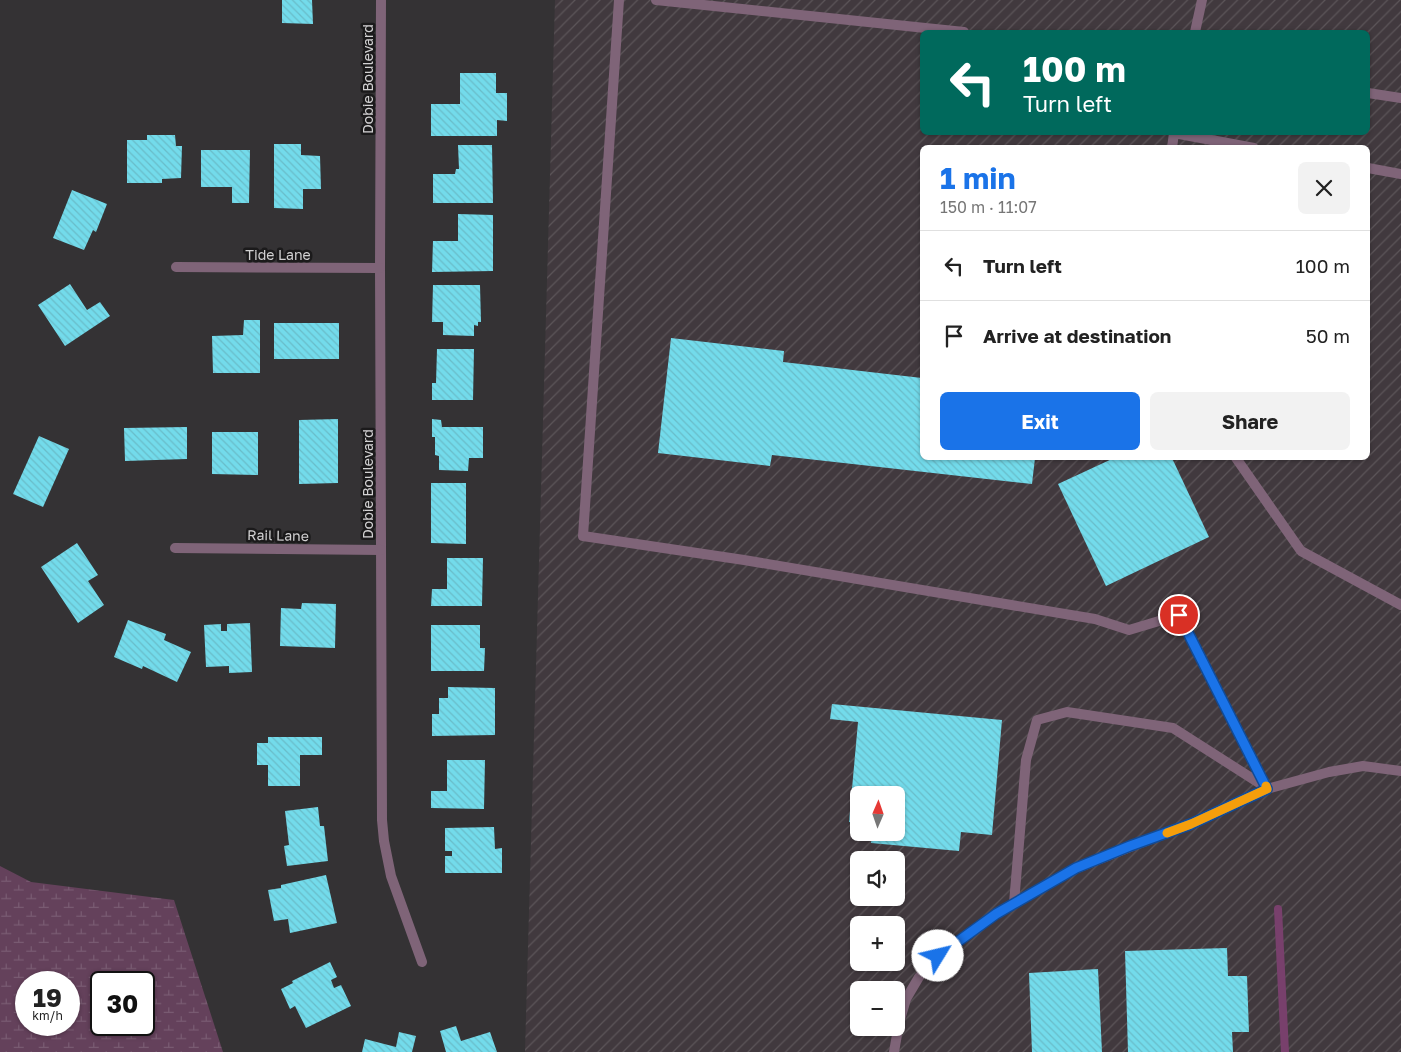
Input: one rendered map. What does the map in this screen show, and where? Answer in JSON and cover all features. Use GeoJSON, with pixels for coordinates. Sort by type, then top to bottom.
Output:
{"type":"FeatureCollection","features":[{"type":"Feature","properties":{"kind":"street","name":"Dobie Boulevard"},"geometry":{"type":"LineString","coordinates":[[381,0],[382,820],[391,876],[422,962]]}},
{"type":"Feature","properties":{"kind":"street"},"geometry":{"type":"LineString","coordinates":[[619,0],[583,536],[744,560],[1095,619],[1129,630],[1179,615],[1267,789]]}},
{"type":"Feature","properties":{"kind":"street"},"geometry":{"type":"LineString","coordinates":[[656,0],[945,30]]}},
{"type":"Feature","properties":{"kind":"street"},"geometry":{"type":"LineString","coordinates":[[1195,30],[1202,0]]}},
{"type":"Feature","properties":{"kind":"street"},"geometry":{"type":"LineString","coordinates":[[1370,93],[1401,98]]}},
{"type":"Feature","properties":{"kind":"street"},"geometry":{"type":"LineString","coordinates":[[1185,135],[1238,145]]}},
{"type":"Feature","properties":{"kind":"street"},"geometry":{"type":"LineString","coordinates":[[1370,168],[1401,174]]}},
{"type":"Feature","properties":{"kind":"street","name":"Tide Lane"},"geometry":{"type":"LineString","coordinates":[[176,267],[380,268]]}},
{"type":"Feature","properties":{"kind":"street"},"geometry":{"type":"LineString","coordinates":[[1237,460],[1300,551],[1401,604]]}},
{"type":"Feature","properties":{"kind":"street","name":"Rail Lane"},"geometry":{"type":"LineString","coordinates":[[174,548],[381,550]]}},
{"type":"Feature","properties":{"kind":"street"},"geometry":{"type":"LineString","coordinates":[[1014,903],[1026,760],[1037,720],[1067,712],[1173,728],[1267,789]]}},
{"type":"Feature","properties":{"kind":"street"},"geometry":{"type":"LineString","coordinates":[[894,1052],[906,999],[919,977],[938,956],[996,914],[1076,868],[1191,824],[1267,789],[1329,772],[1363,766],[1401,771]]}},
{"type":"Feature","properties":{"kind":"shaded area"},"geometry":{"type":"Polygon","coordinates":[[[555,0],[1401,0],[1401,1052],[525,1052],[555,0]]]}},
{"type":"Feature","properties":{"kind":"green space"},"geometry":{"type":"Polygon","coordinates":[[[0,866],[31,882],[174,900],[223,1052],[0,1052],[0,866]]]}},
{"type":"Feature","properties":{"kind":"building"},"geometry":{"type":"Polygon","coordinates":[[[282,0],[312,0],[313,24],[282,23],[282,0]]]}},
{"type":"Feature","properties":{"kind":"building"},"geometry":{"type":"Polygon","coordinates":[[[460,73],[496,73],[496,93],[507,93],[507,121],[497,120],[497,136],[431,136],[431,104],[460,104],[460,73]]]}},
{"type":"Feature","properties":{"kind":"building"},"geometry":{"type":"Polygon","coordinates":[[[147,135],[175,135],[176,146],[182,146],[181,178],[162,179],[162,183],[127,183],[127,140],[147,140],[147,135]]]}},
{"type":"Feature","properties":{"kind":"building"},"geometry":{"type":"Polygon","coordinates":[[[274,144],[301,144],[301,155],[320,156],[321,189],[303,189],[303,209],[274,208],[274,144]]]}},
{"type":"Feature","properties":{"kind":"building"},"geometry":{"type":"Polygon","coordinates":[[[458,145],[492,145],[493,203],[433,203],[433,174],[455,174],[456,169],[459,169],[458,145]]]}},
{"type":"Feature","properties":{"kind":"building"},"geometry":{"type":"Polygon","coordinates":[[[201,150],[250,150],[249,203],[232,203],[232,187],[201,187],[201,150]]]}},
{"type":"Feature","properties":{"kind":"building"},"geometry":{"type":"Polygon","coordinates":[[[72,190],[107,204],[96,232],[93,230],[84,250],[53,238],[72,190]]]}},
{"type":"Feature","properties":{"kind":"building"},"geometry":{"type":"Polygon","coordinates":[[[458,214],[493,215],[493,271],[432,272],[433,241],[458,241],[458,214]]]}},
{"type":"Feature","properties":{"kind":"building"},"geometry":{"type":"Polygon","coordinates":[[[70,284],[87,310],[100,302],[110,316],[65,346],[38,305],[70,284]]]}},
{"type":"Feature","properties":{"kind":"building"},"geometry":{"type":"Polygon","coordinates":[[[433,285],[480,285],[481,322],[478,322],[478,326],[474,325],[474,336],[443,335],[443,322],[432,322],[433,285]]]}},
{"type":"Feature","properties":{"kind":"building"},"geometry":{"type":"Polygon","coordinates":[[[244,320],[260,320],[260,373],[213,373],[212,336],[243,335],[244,320]]]}},
{"type":"Feature","properties":{"kind":"building"},"geometry":{"type":"Polygon","coordinates":[[[274,323],[339,323],[339,359],[274,359],[274,323]]]}},
{"type":"Feature","properties":{"kind":"building"},"geometry":{"type":"Polygon","coordinates":[[[671,338],[784,351],[783,362],[920,378],[920,460],[1035,460],[1032,484],[772,455],[770,466],[658,453],[671,338]]]}},
{"type":"Feature","properties":{"kind":"building"},"geometry":{"type":"Polygon","coordinates":[[[437,349],[474,349],[473,400],[432,400],[432,383],[436,383],[437,349]]]}},
{"type":"Feature","properties":{"kind":"building"},"geometry":{"type":"Polygon","coordinates":[[[338,419],[338,483],[299,484],[299,420],[338,419]]]}},
{"type":"Feature","properties":{"kind":"building"},"geometry":{"type":"Polygon","coordinates":[[[432,419],[441,420],[442,427],[483,427],[483,458],[469,458],[468,471],[439,470],[439,456],[435,455],[435,437],[432,437],[432,419]]]}},
{"type":"Feature","properties":{"kind":"building"},"geometry":{"type":"Polygon","coordinates":[[[187,427],[187,459],[125,461],[124,428],[187,427]]]}},
{"type":"Feature","properties":{"kind":"building"},"geometry":{"type":"Polygon","coordinates":[[[212,432],[258,432],[258,475],[212,474],[212,432]]]}},
{"type":"Feature","properties":{"kind":"building"},"geometry":{"type":"Polygon","coordinates":[[[39,436],[69,449],[43,507],[13,494],[39,436]]]}},
{"type":"Feature","properties":{"kind":"building"},"geometry":{"type":"Polygon","coordinates":[[[1110,460],[1173,460],[1209,537],[1106,586],[1058,484],[1110,460]]]}},
{"type":"Feature","properties":{"kind":"building"},"geometry":{"type":"Polygon","coordinates":[[[431,483],[466,483],[466,544],[431,543],[431,483]]]}},
{"type":"Feature","properties":{"kind":"building"},"geometry":{"type":"Polygon","coordinates":[[[77,543],[98,575],[88,581],[104,605],[78,623],[41,567],[77,543]]]}},
{"type":"Feature","properties":{"kind":"building"},"geometry":{"type":"Polygon","coordinates":[[[447,558],[483,558],[482,606],[431,606],[432,589],[447,589],[447,558]]]}},
{"type":"Feature","properties":{"kind":"building"},"geometry":{"type":"Polygon","coordinates":[[[302,603],[336,604],[335,648],[280,646],[281,608],[301,609],[302,603]]]}},
{"type":"Feature","properties":{"kind":"building"},"geometry":{"type":"Polygon","coordinates":[[[128,620],[166,634],[164,640],[191,652],[177,682],[143,666],[142,669],[114,657],[128,620]]]}},
{"type":"Feature","properties":{"kind":"building"},"geometry":{"type":"Polygon","coordinates":[[[250,623],[252,672],[229,673],[229,666],[206,667],[204,625],[221,624],[221,631],[227,631],[227,624],[250,623]]]}},
{"type":"Feature","properties":{"kind":"building"},"geometry":{"type":"Polygon","coordinates":[[[431,625],[480,625],[480,648],[485,648],[484,671],[431,671],[431,625]]]}},
{"type":"Feature","properties":{"kind":"building"},"geometry":{"type":"Polygon","coordinates":[[[448,687],[495,688],[495,735],[432,736],[432,714],[439,714],[439,698],[448,698],[448,687]]]}},
{"type":"Feature","properties":{"kind":"building"},"geometry":{"type":"Polygon","coordinates":[[[832,704],[1002,720],[992,835],[961,832],[959,851],[871,843],[871,841],[905,841],[905,786],[852,786],[858,722],[830,719],[832,704]]]}},
{"type":"Feature","properties":{"kind":"building"},"geometry":{"type":"Polygon","coordinates":[[[268,737],[322,737],[322,755],[300,755],[300,786],[268,786],[268,765],[257,765],[257,743],[268,743],[268,737]]]}},
{"type":"Feature","properties":{"kind":"building"},"geometry":{"type":"Polygon","coordinates":[[[447,760],[485,760],[484,809],[431,808],[431,791],[447,791],[447,760]]]}},
{"type":"Feature","properties":{"kind":"building"},"geometry":{"type":"Polygon","coordinates":[[[318,807],[320,826],[324,826],[328,861],[287,866],[284,846],[289,845],[285,811],[318,807]]]}},
{"type":"Feature","properties":{"kind":"building"},"geometry":{"type":"Polygon","coordinates":[[[494,827],[495,849],[502,848],[502,873],[445,873],[445,856],[452,856],[452,851],[445,851],[445,828],[494,827]]]}},
{"type":"Feature","properties":{"kind":"building"},"geometry":{"type":"Polygon","coordinates":[[[326,875],[337,923],[290,933],[288,919],[274,921],[268,890],[281,888],[281,885],[326,875]]]}},
{"type":"Feature","properties":{"kind":"building"},"geometry":{"type":"Polygon","coordinates":[[[1227,948],[1228,976],[1247,976],[1249,1032],[1232,1032],[1233,1052],[1128,1052],[1125,951],[1227,948]]]}},
{"type":"Feature","properties":{"kind":"building"},"geometry":{"type":"Polygon","coordinates":[[[330,962],[337,977],[331,980],[334,988],[341,985],[351,1006],[306,1028],[295,1006],[290,1009],[281,989],[293,983],[292,981],[330,962]]]}},
{"type":"Feature","properties":{"kind":"building"},"geometry":{"type":"Polygon","coordinates":[[[1098,969],[1102,1052],[1032,1052],[1029,973],[1098,969]]]}},
{"type":"Feature","properties":{"kind":"building"},"geometry":{"type":"Polygon","coordinates":[[[456,1026],[461,1041],[490,1032],[497,1052],[446,1052],[440,1031],[456,1026]]]}},
{"type":"Feature","properties":{"kind":"building"},"geometry":{"type":"Polygon","coordinates":[[[399,1032],[416,1036],[412,1052],[362,1052],[365,1039],[396,1047],[399,1032]]]}},
{"type":"Feature","properties":{"kind":"waterway"},"geometry":{"type":"LineString","coordinates":[[1278,909],[1285,1052]]}},
{"type":"Feature","properties":{"kind":"slow traffic"},"geometry":{"type":"LineString","coordinates":[[1167,833],[1267,789],[1266,786]]}},
{"type":"Feature","properties":{"kind":"route"},"geometry":{"type":"LineString","coordinates":[[938,956],[996,914],[1076,868],[1191,824],[1267,789],[1179,615]]}}]}
